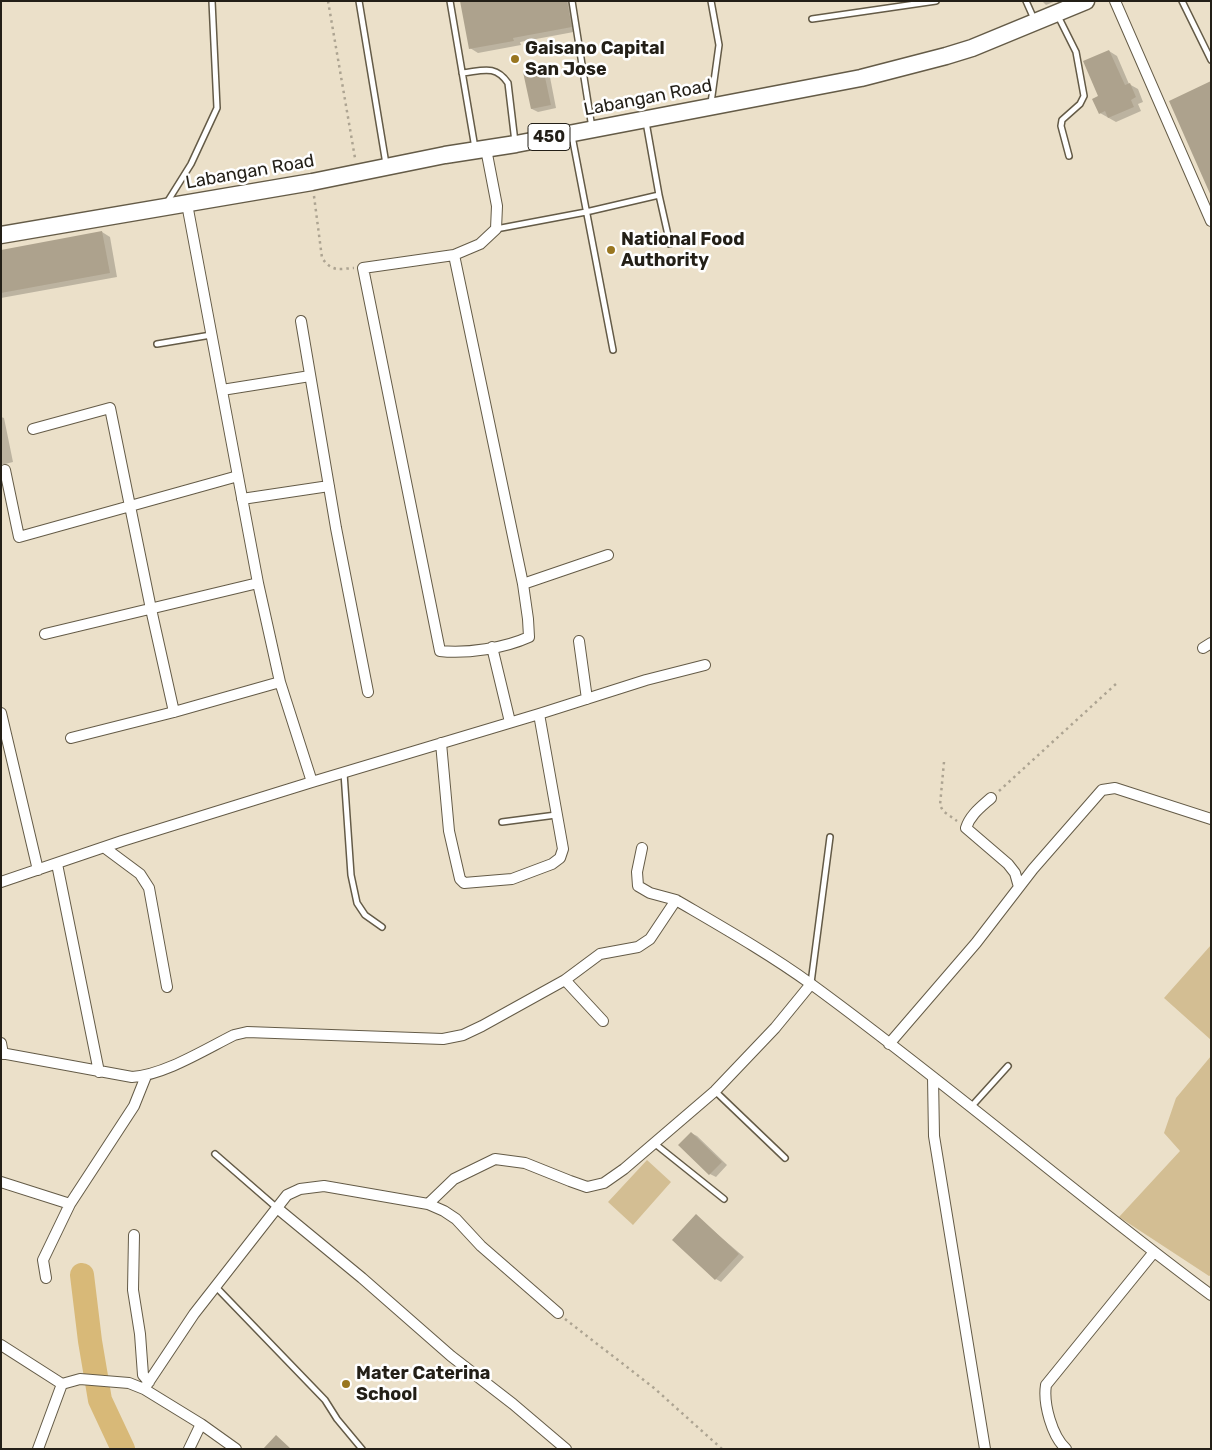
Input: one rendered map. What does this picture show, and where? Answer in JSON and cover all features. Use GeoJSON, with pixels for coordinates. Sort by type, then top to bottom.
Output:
{"type":"FeatureCollection","features":[{"type":"Feature","properties":{"kind":"main road","name":"Labangan Road"},"geometry":{"type":"LineString","coordinates":[[1,235],[312,182],[861,78],[946,56],[1002,36],[1086,1]]}},
{"type":"Feature","properties":{"kind":"street"},"geometry":{"type":"LineString","coordinates":[[1115,1],[1211,221]]}},
{"type":"Feature","properties":{"kind":"street"},"geometry":{"type":"LineString","coordinates":[[454,255],[523,584],[529,637],[515,644],[456,653],[440,651],[363,268],[454,255],[480,244],[496,229],[496,206],[481,150]]}},
{"type":"Feature","properties":{"kind":"street"},"geometry":{"type":"LineString","coordinates":[[187,204],[258,583],[280,682],[312,782]]}},
{"type":"Feature","properties":{"kind":"street"},"geometry":{"type":"LineString","coordinates":[[301,321],[336,528],[368,692]]}},
{"type":"Feature","properties":{"kind":"street"},"geometry":{"type":"LineString","coordinates":[[222,390],[310,376]]}},
{"type":"Feature","properties":{"kind":"street"},"geometry":{"type":"LineString","coordinates":[[33,430],[110,408],[174,712]]}},
{"type":"Feature","properties":{"kind":"street"},"geometry":{"type":"LineString","coordinates":[[5,470],[19,537],[238,476]]}},
{"type":"Feature","properties":{"kind":"street"},"geometry":{"type":"LineString","coordinates":[[242,499],[329,486]]}},
{"type":"Feature","properties":{"kind":"street"},"geometry":{"type":"LineString","coordinates":[[523,584],[608,555]]}},
{"type":"Feature","properties":{"kind":"street"},"geometry":{"type":"LineString","coordinates":[[44,634],[258,583]]}},
{"type":"Feature","properties":{"kind":"street"},"geometry":{"type":"LineString","coordinates":[[579,641],[587,699]]}},
{"type":"Feature","properties":{"kind":"street"},"geometry":{"type":"LineString","coordinates":[[492,647],[510,722]]}},
{"type":"Feature","properties":{"kind":"street"},"geometry":{"type":"LineString","coordinates":[[1,882],[441,742],[539,714],[646,680],[705,665]]}},
{"type":"Feature","properties":{"kind":"street"},"geometry":{"type":"LineString","coordinates":[[71,738],[174,712],[280,682]]}},
{"type":"Feature","properties":{"kind":"street"},"geometry":{"type":"LineString","coordinates":[[1,713],[38,870]]}},
{"type":"Feature","properties":{"kind":"street"},"geometry":{"type":"LineString","coordinates":[[441,742],[449,831],[460,879],[464,882],[512,878],[552,864],[560,858],[563,849],[539,714]]}},
{"type":"Feature","properties":{"kind":"street"},"geometry":{"type":"LineString","coordinates":[[889,1044],[976,943],[1019,887],[1102,790],[1115,788],[1211,819]]}},
{"type":"Feature","properties":{"kind":"street"},"geometry":{"type":"LineString","coordinates":[[990,798],[972,816],[966,828],[1008,864],[1015,873],[1019,887]]}},
{"type":"Feature","properties":{"kind":"street"},"geometry":{"type":"LineString","coordinates":[[105,848],[140,874],[150,888],[168,987]]}},
{"type":"Feature","properties":{"kind":"street"},"geometry":{"type":"LineString","coordinates":[[642,848],[637,872],[638,886],[650,893],[676,900],[752,944],[810,984],[933,1077],[1211,1295]]}},
{"type":"Feature","properties":{"kind":"street"},"geometry":{"type":"LineString","coordinates":[[57,864],[99,1072]]}},
{"type":"Feature","properties":{"kind":"street"},"geometry":{"type":"LineString","coordinates":[[2,1050],[99,1072],[132,1077],[146,1076],[160,1071],[234,1035],[247,1032],[443,1039],[463,1035],[564,980],[600,954],[638,946],[650,940],[676,900]]}},
{"type":"Feature","properties":{"kind":"street"},"geometry":{"type":"LineString","coordinates":[[564,980],[603,1021]]}},
{"type":"Feature","properties":{"kind":"street"},"geometry":{"type":"LineString","coordinates":[[428,1204],[454,1179],[495,1159],[525,1163],[587,1187],[604,1183],[624,1169],[715,1091],[776,1028],[810,984]]}},
{"type":"Feature","properties":{"kind":"street"},"geometry":{"type":"LineString","coordinates":[[46,1278],[43,1260],[70,1204],[134,1106],[146,1076]]}},
{"type":"Feature","properties":{"kind":"street"},"geometry":{"type":"LineString","coordinates":[[933,1077],[934,1136],[985,1449]]}},
{"type":"Feature","properties":{"kind":"street"},"geometry":{"type":"LineString","coordinates":[[1,1182],[70,1204]]}},
{"type":"Feature","properties":{"kind":"street"},"geometry":{"type":"LineString","coordinates":[[146,1386],[186,1325],[215,1287],[287,1195],[300,1189],[324,1186],[428,1204],[444,1211],[456,1219],[480,1246],[558,1313]]}},
{"type":"Feature","properties":{"kind":"street"},"geometry":{"type":"LineString","coordinates":[[277,1208],[362,1278],[451,1356],[513,1404],[566,1449]]}},
{"type":"Feature","properties":{"kind":"street"},"geometry":{"type":"LineString","coordinates":[[134,1235],[133,1290],[146,1386]]}},
{"type":"Feature","properties":{"kind":"street"},"geometry":{"type":"LineString","coordinates":[[1066,1449],[1058,1442],[1047,1410],[1046,1385],[1154,1252]]}},
{"type":"Feature","properties":{"kind":"street"},"geometry":{"type":"LineString","coordinates":[[1,1345],[62,1384],[80,1379],[146,1386],[236,1449]]}},
{"type":"Feature","properties":{"kind":"street"},"geometry":{"type":"LineString","coordinates":[[38,1449],[62,1384]]}},
{"type":"Feature","properties":{"kind":"street"},"geometry":{"type":"LineString","coordinates":[[189,1449],[201,1424]]}},
{"type":"Feature","properties":{"kind":"lane"},"geometry":{"type":"LineString","coordinates":[[162,208],[191,164],[217,108],[212,1]]}},
{"type":"Feature","properties":{"kind":"lane"},"geometry":{"type":"LineString","coordinates":[[359,1],[386,167]]}},
{"type":"Feature","properties":{"kind":"lane"},"geometry":{"type":"LineString","coordinates":[[450,1],[462,73],[481,150]]}},
{"type":"Feature","properties":{"kind":"lane"},"geometry":{"type":"LineString","coordinates":[[572,1],[592,129]]}},
{"type":"Feature","properties":{"kind":"lane"},"geometry":{"type":"LineString","coordinates":[[711,106],[719,45],[712,1]]}},
{"type":"Feature","properties":{"kind":"lane"},"geometry":{"type":"LineString","coordinates":[[812,19],[936,1]]}},
{"type":"Feature","properties":{"kind":"lane"},"geometry":{"type":"LineString","coordinates":[[1026,1],[1035,22]]}},
{"type":"Feature","properties":{"kind":"lane"},"geometry":{"type":"LineString","coordinates":[[1182,1],[1211,60]]}},
{"type":"Feature","properties":{"kind":"lane"},"geometry":{"type":"LineString","coordinates":[[1057,13],[1076,52],[1084,96],[1080,104],[1062,120],[1061,126],[1069,156]]}},
{"type":"Feature","properties":{"kind":"lane"},"geometry":{"type":"LineString","coordinates":[[462,73],[494,69],[502,74],[508,82],[516,144]]}},
{"type":"Feature","properties":{"kind":"lane"},"geometry":{"type":"LineString","coordinates":[[646,120],[670,244]]}},
{"type":"Feature","properties":{"kind":"lane"},"geometry":{"type":"LineString","coordinates":[[572,133],[613,350]]}},
{"type":"Feature","properties":{"kind":"lane"},"geometry":{"type":"LineString","coordinates":[[496,229],[586,212],[659,195]]}},
{"type":"Feature","properties":{"kind":"lane"},"geometry":{"type":"LineString","coordinates":[[157,344],[211,336]]}},
{"type":"Feature","properties":{"kind":"lane"},"geometry":{"type":"LineString","coordinates":[[344,773],[351,875],[357,903],[365,915],[382,927]]}},
{"type":"Feature","properties":{"kind":"lane"},"geometry":{"type":"LineString","coordinates":[[502,822],[556,815]]}},
{"type":"Feature","properties":{"kind":"lane"},"geometry":{"type":"LineString","coordinates":[[810,984],[830,837]]}},
{"type":"Feature","properties":{"kind":"lane"},"geometry":{"type":"LineString","coordinates":[[970,1107],[1008,1066]]}},
{"type":"Feature","properties":{"kind":"lane"},"geometry":{"type":"LineString","coordinates":[[715,1091],[785,1158]]}},
{"type":"Feature","properties":{"kind":"lane"},"geometry":{"type":"LineString","coordinates":[[654,1143],[724,1199]]}},
{"type":"Feature","properties":{"kind":"lane"},"geometry":{"type":"LineString","coordinates":[[215,1154],[277,1208]]}},
{"type":"Feature","properties":{"kind":"lane"},"geometry":{"type":"LineString","coordinates":[[215,1287],[325,1400],[337,1419],[362,1449]]}},
{"type":"Feature","properties":{"kind":"path"},"geometry":{"type":"LineString","coordinates":[[328,1],[357,172]]}},
{"type":"Feature","properties":{"kind":"path"},"geometry":{"type":"LineString","coordinates":[[312,182],[322,258],[327,266],[334,269],[363,268]]}},
{"type":"Feature","properties":{"kind":"path"},"geometry":{"type":"LineString","coordinates":[[990,798],[1117,683]]}},
{"type":"Feature","properties":{"kind":"path"},"geometry":{"type":"LineString","coordinates":[[944,762],[940,805],[943,811],[966,828]]}},
{"type":"Feature","properties":{"kind":"path"},"geometry":{"type":"LineString","coordinates":[[558,1313],[654,1388],[722,1449]]}},
{"type":"Feature","properties":{"kind":"shaded area"},"geometry":{"type":"Polygon","coordinates":[[[1211,945],[1211,1040],[1164,998],[1211,945]]]}},
{"type":"Feature","properties":{"kind":"shaded area"},"geometry":{"type":"Polygon","coordinates":[[[1211,1056],[1211,1275],[1209,1276],[1119,1217],[1180,1151],[1164,1133],[1176,1098],[1211,1056]]]}},
{"type":"Feature","properties":{"kind":"shaded area"},"geometry":{"type":"Polygon","coordinates":[[[647,1160],[671,1182],[633,1225],[608,1202],[647,1160]]]}},
{"type":"Feature","properties":{"kind":"building"},"geometry":{"type":"Polygon","coordinates":[[[460,1],[567,1],[572,27],[513,38],[514,41],[469,49],[460,1]]]}},
{"type":"Feature","properties":{"kind":"building"},"geometry":{"type":"Polygon","coordinates":[[[1109,50],[1125,85],[1130,83],[1136,97],[1131,100],[1134,107],[1108,118],[1105,111],[1099,114],[1092,99],[1098,96],[1083,61],[1109,50]]]}},
{"type":"Feature","properties":{"kind":"building"},"geometry":{"type":"Polygon","coordinates":[[[543,68],[551,105],[531,109],[523,72],[543,68]]]}},
{"type":"Feature","properties":{"kind":"building"},"geometry":{"type":"Polygon","coordinates":[[[1211,81],[1211,196],[1169,101],[1211,81]]]}},
{"type":"Feature","properties":{"kind":"building"},"geometry":{"type":"Polygon","coordinates":[[[102,231],[110,273],[1,293],[1,250],[102,231]]]}},
{"type":"Feature","properties":{"kind":"building"},"geometry":{"type":"Polygon","coordinates":[[[691,1132],[722,1162],[709,1175],[678,1145],[691,1132]]]}},
{"type":"Feature","properties":{"kind":"building"},"geometry":{"type":"Polygon","coordinates":[[[696,1214],[739,1254],[715,1280],[672,1240],[696,1214]]]}},
{"type":"Feature","properties":{"kind":"building"},"geometry":{"type":"Polygon","coordinates":[[[276,1435],[291,1449],[263,1449],[276,1435]]]}},
{"type":"Feature","properties":{"kind":"waterway"},"geometry":{"type":"LineString","coordinates":[[82,1275],[100,1400],[123,1449]]}},
{"type":"Feature","properties":{"kind":"place","name":"Gaisano Capital San Jose"},"geometry":{"type":"Point","coordinates":[515,59]}},
{"type":"Feature","properties":{"kind":"place","name":"National Food Authority"},"geometry":{"type":"Point","coordinates":[611,250]}},
{"type":"Feature","properties":{"kind":"place","name":"Mater Caterina School"},"geometry":{"type":"Point","coordinates":[346,1384]}}]}
